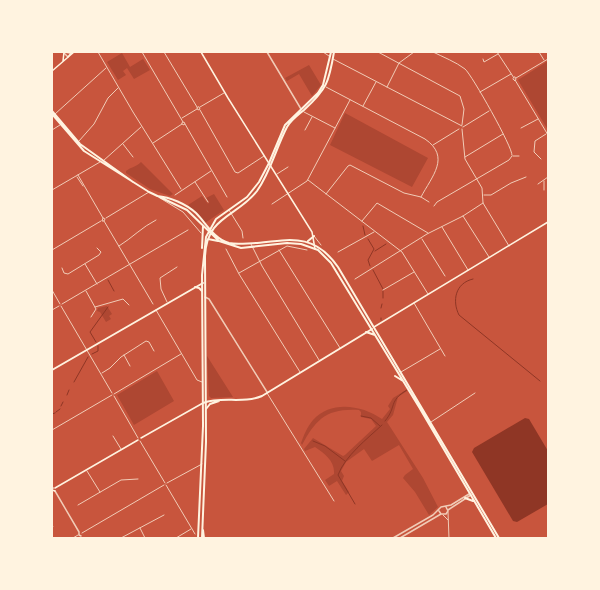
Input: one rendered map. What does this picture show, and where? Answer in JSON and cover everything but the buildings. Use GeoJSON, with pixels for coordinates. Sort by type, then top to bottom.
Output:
{"type":"FeatureCollection","features":[{"type":"Feature","properties":{"kind":"main road"},"geometry":{"type":"LineString","coordinates":[[63,62],[63,52],[72,52]]}},
{"type":"Feature","properties":{"kind":"main road"},"geometry":{"type":"LineString","coordinates":[[52,71],[72,52]]}},
{"type":"Feature","properties":{"kind":"main road"},"geometry":{"type":"LineString","coordinates":[[68,57],[72,52]]}},
{"type":"Feature","properties":{"kind":"main road"},"geometry":{"type":"LineString","coordinates":[[201,52],[224,93],[289,193],[314,236],[315,249]]}},
{"type":"Feature","properties":{"kind":"main road"},"geometry":{"type":"LineString","coordinates":[[302,110],[318,93],[323,85],[331,52]]}},
{"type":"Feature","properties":{"kind":"main road"},"geometry":{"type":"LineString","coordinates":[[198,538],[202,464],[203,403],[202,291],[205,251],[210,231],[219,220],[245,203],[254,194],[270,164],[289,122],[326,87],[334,52]]}},
{"type":"Feature","properties":{"kind":"main road"},"geometry":{"type":"LineString","coordinates":[[53,113],[81,148],[148,192],[186,206],[196,213],[219,241]]}},
{"type":"Feature","properties":{"kind":"main road"},"geometry":{"type":"LineString","coordinates":[[53,113],[78,142],[102,161]]}},
{"type":"Feature","properties":{"kind":"main road"},"geometry":{"type":"LineString","coordinates":[[202,255],[210,231],[218,217],[244,200],[252,192],[270,164]]}},
{"type":"Feature","properties":{"kind":"main road"},"geometry":{"type":"LineString","coordinates":[[157,196],[185,209],[221,240],[229,243],[292,240],[314,244],[324,251],[334,261],[499,538]]}},
{"type":"Feature","properties":{"kind":"main road"},"geometry":{"type":"LineString","coordinates":[[53,489],[203,403],[224,400],[254,399],[267,393],[548,222]]}},
{"type":"Feature","properties":{"kind":"main road"},"geometry":{"type":"LineString","coordinates":[[203,226],[202,255],[205,297],[206,402],[206,451],[202,523],[203,538]]}},
{"type":"Feature","properties":{"kind":"main road"},"geometry":{"type":"LineString","coordinates":[[307,242],[314,236]]}},
{"type":"Feature","properties":{"kind":"main road"},"geometry":{"type":"LineString","coordinates":[[208,239],[219,241],[235,247],[252,247],[291,243],[315,249],[331,263],[373,328],[376,336],[430,423],[469,495],[496,538]]}},
{"type":"Feature","properties":{"kind":"main road"},"geometry":{"type":"LineString","coordinates":[[52,370],[203,283]]}},
{"type":"Feature","properties":{"kind":"main road"},"geometry":{"type":"LineString","coordinates":[[195,287],[202,291]]}},
{"type":"Feature","properties":{"kind":"main road"},"geometry":{"type":"LineString","coordinates":[[366,332],[376,336]]}},
{"type":"Feature","properties":{"kind":"main road"},"geometry":{"type":"LineString","coordinates":[[396,376],[404,382]]}},
{"type":"Feature","properties":{"kind":"main road"},"geometry":{"type":"LineString","coordinates":[[206,409],[210,404],[224,400]]}},
{"type":"Feature","properties":{"kind":"main road"},"geometry":{"type":"LineString","coordinates":[[465,498],[474,502]]}},
{"type":"Feature","properties":{"kind":"street"},"geometry":{"type":"LineString","coordinates":[[63,52],[68,57]]}},
{"type":"Feature","properties":{"kind":"street"},"geometry":{"type":"LineString","coordinates":[[98,52],[142,127],[181,189]]}},
{"type":"Feature","properties":{"kind":"street"},"geometry":{"type":"LineString","coordinates":[[142,52],[227,197]]}},
{"type":"Feature","properties":{"kind":"street"},"geometry":{"type":"LineString","coordinates":[[164,52],[197,107],[197,110]]}},
{"type":"Feature","properties":{"kind":"street"},"geometry":{"type":"LineString","coordinates":[[267,52],[302,110],[336,128]]}},
{"type":"Feature","properties":{"kind":"street"},"geometry":{"type":"LineString","coordinates":[[323,52],[330,57]]}},
{"type":"Feature","properties":{"kind":"street"},"geometry":{"type":"LineString","coordinates":[[378,52],[460,96],[464,109],[462,126],[464,158],[483,190],[483,203],[509,246]]}},
{"type":"Feature","properties":{"kind":"street"},"geometry":{"type":"LineString","coordinates":[[387,87],[399,64],[414,52]]}},
{"type":"Feature","properties":{"kind":"street"},"geometry":{"type":"LineString","coordinates":[[433,52],[467,71],[504,134],[511,149],[512,156],[509,160],[437,202],[434,206]]}},
{"type":"Feature","properties":{"kind":"street"},"geometry":{"type":"LineString","coordinates":[[539,52],[544,61]]}},
{"type":"Feature","properties":{"kind":"street"},"geometry":{"type":"LineString","coordinates":[[483,58],[484,62],[498,53],[547,134],[535,141],[534,152],[541,160]]}},
{"type":"Feature","properties":{"kind":"street"},"geometry":{"type":"LineString","coordinates":[[333,59],[460,126],[490,110]]}},
{"type":"Feature","properties":{"kind":"street"},"geometry":{"type":"LineString","coordinates":[[514,78],[548,59]]}},
{"type":"Feature","properties":{"kind":"street"},"geometry":{"type":"LineString","coordinates":[[53,113],[107,67]]}},
{"type":"Feature","properties":{"kind":"street"},"geometry":{"type":"LineString","coordinates":[[480,93],[510,74]]}},
{"type":"Feature","properties":{"kind":"street"},"geometry":{"type":"LineString","coordinates":[[363,106],[376,81]]}},
{"type":"Feature","properties":{"kind":"street"},"geometry":{"type":"LineString","coordinates":[[78,142],[94,124],[108,98],[118,87]]}},
{"type":"Feature","properties":{"kind":"street"},"geometry":{"type":"LineString","coordinates":[[326,87],[425,139],[433,145],[438,156],[438,165],[421,197]]}},
{"type":"Feature","properties":{"kind":"street"},"geometry":{"type":"LineString","coordinates":[[197,107],[200,107],[224,93]]}},
{"type":"Feature","properties":{"kind":"street"},"geometry":{"type":"LineString","coordinates":[[272,204],[308,180],[350,100]]}},
{"type":"Feature","properties":{"kind":"street"},"geometry":{"type":"LineString","coordinates":[[200,107],[200,110],[237,173],[265,156]]}},
{"type":"Feature","properties":{"kind":"street"},"geometry":{"type":"LineString","coordinates":[[181,119],[197,110],[200,110]]}},
{"type":"Feature","properties":{"kind":"street"},"geometry":{"type":"LineString","coordinates":[[305,130],[313,116]]}},
{"type":"Feature","properties":{"kind":"street"},"geometry":{"type":"LineString","coordinates":[[521,128],[538,119]]}},
{"type":"Feature","properties":{"kind":"street"},"geometry":{"type":"LineString","coordinates":[[153,143],[183,123]]}},
{"type":"Feature","properties":{"kind":"street"},"geometry":{"type":"LineString","coordinates":[[52,130],[61,124]]}},
{"type":"Feature","properties":{"kind":"street"},"geometry":{"type":"LineString","coordinates":[[52,190],[102,161],[142,127]]}},
{"type":"Feature","properties":{"kind":"street"},"geometry":{"type":"LineString","coordinates":[[433,145],[459,129],[462,129]]}},
{"type":"Feature","properties":{"kind":"street"},"geometry":{"type":"LineString","coordinates":[[464,158],[504,134]]}},
{"type":"Feature","properties":{"kind":"street"},"geometry":{"type":"LineString","coordinates":[[123,144],[133,157]]}},
{"type":"Feature","properties":{"kind":"street"},"geometry":{"type":"LineString","coordinates":[[512,156],[519,156]]}},
{"type":"Feature","properties":{"kind":"street"},"geometry":{"type":"LineString","coordinates":[[326,194],[350,165],[408,195],[421,197],[429,202]]}},
{"type":"Feature","properties":{"kind":"street"},"geometry":{"type":"LineString","coordinates":[[277,174],[288,167]]}},
{"type":"Feature","properties":{"kind":"street"},"geometry":{"type":"LineString","coordinates":[[175,195],[181,189],[212,171]]}},
{"type":"Feature","properties":{"kind":"street"},"geometry":{"type":"LineString","coordinates":[[77,175],[105,219]]}},
{"type":"Feature","properties":{"kind":"street"},"geometry":{"type":"LineString","coordinates":[[483,195],[491,195],[511,183],[526,178]]}},
{"type":"Feature","properties":{"kind":"street"},"geometry":{"type":"LineString","coordinates":[[538,184],[548,178]]}},
{"type":"Feature","properties":{"kind":"street"},"geometry":{"type":"LineString","coordinates":[[308,180],[400,251],[428,295]]}},
{"type":"Feature","properties":{"kind":"street"},"geometry":{"type":"LineString","coordinates":[[544,180],[544,190]]}},
{"type":"Feature","properties":{"kind":"street"},"geometry":{"type":"LineString","coordinates":[[194,181],[208,202]]}},
{"type":"Feature","properties":{"kind":"street"},"geometry":{"type":"LineString","coordinates":[[104,221],[148,192]]}},
{"type":"Feature","properties":{"kind":"street"},"geometry":{"type":"LineString","coordinates":[[160,198],[183,212],[201,232]]}},
{"type":"Feature","properties":{"kind":"street"},"geometry":{"type":"LineString","coordinates":[[362,222],[377,203],[429,233]]}},
{"type":"Feature","properties":{"kind":"street"},"geometry":{"type":"LineString","coordinates":[[355,279],[429,233],[463,216],[483,203]]}},
{"type":"Feature","properties":{"kind":"street"},"geometry":{"type":"LineString","coordinates":[[229,209],[242,231],[243,238]]}},
{"type":"Feature","properties":{"kind":"street"},"geometry":{"type":"LineString","coordinates":[[463,216],[489,258]]}},
{"type":"Feature","properties":{"kind":"street"},"geometry":{"type":"LineString","coordinates":[[52,250],[103,218]]}},
{"type":"Feature","properties":{"kind":"street"},"geometry":{"type":"LineString","coordinates":[[102,220],[153,304]]}},
{"type":"Feature","properties":{"kind":"street"},"geometry":{"type":"LineString","coordinates":[[119,246],[129,240],[141,228],[156,220]]}},
{"type":"Feature","properties":{"kind":"street"},"geometry":{"type":"LineString","coordinates":[[442,226],[468,270]]}},
{"type":"Feature","properties":{"kind":"street"},"geometry":{"type":"LineString","coordinates":[[52,310],[188,230]]}},
{"type":"Feature","properties":{"kind":"street"},"geometry":{"type":"LineString","coordinates":[[338,252],[375,232]]}},
{"type":"Feature","properties":{"kind":"street"},"geometry":{"type":"LineString","coordinates":[[314,236],[321,245]]}},
{"type":"Feature","properties":{"kind":"street"},"geometry":{"type":"LineString","coordinates":[[421,238],[445,276]]}},
{"type":"Feature","properties":{"kind":"street"},"geometry":{"type":"LineString","coordinates":[[250,243],[259,262],[320,361]]}},
{"type":"Feature","properties":{"kind":"street"},"geometry":{"type":"LineString","coordinates":[[239,274],[286,246],[298,246],[307,250]]}},
{"type":"Feature","properties":{"kind":"street"},"geometry":{"type":"LineString","coordinates":[[62,268],[66,275],[101,254],[97,248]]}},
{"type":"Feature","properties":{"kind":"street"},"geometry":{"type":"LineString","coordinates":[[226,249],[239,274],[300,373]]}},
{"type":"Feature","properties":{"kind":"street"},"geometry":{"type":"LineString","coordinates":[[279,250],[340,348]]}},
{"type":"Feature","properties":{"kind":"street"},"geometry":{"type":"LineString","coordinates":[[84,264],[97,284]]}},
{"type":"Feature","properties":{"kind":"street"},"geometry":{"type":"LineString","coordinates":[[168,302],[161,289],[160,278],[177,267]]}},
{"type":"Feature","properties":{"kind":"street"},"geometry":{"type":"LineString","coordinates":[[383,290],[414,272]]}},
{"type":"Feature","properties":{"kind":"street"},"geometry":{"type":"LineString","coordinates":[[52,290],[195,534]]}},
{"type":"Feature","properties":{"kind":"street"},"geometry":{"type":"LineString","coordinates":[[86,291],[95,307],[95,311],[90,317]]}},
{"type":"Feature","properties":{"kind":"street"},"geometry":{"type":"LineString","coordinates":[[124,297],[129,305]]}},
{"type":"Feature","properties":{"kind":"street"},"geometry":{"type":"LineString","coordinates":[[205,297],[209,299],[334,501]]}},
{"type":"Feature","properties":{"kind":"street"},"geometry":{"type":"LineString","coordinates":[[95,307],[124,299]]}},
{"type":"Feature","properties":{"kind":"street"},"geometry":{"type":"LineString","coordinates":[[414,303],[445,356]]}},
{"type":"Feature","properties":{"kind":"street"},"geometry":{"type":"LineString","coordinates":[[412,305],[416,308]]}},
{"type":"Feature","properties":{"kind":"street"},"geometry":{"type":"LineString","coordinates":[[156,309],[199,382],[203,382]]}},
{"type":"Feature","properties":{"kind":"street"},"geometry":{"type":"LineString","coordinates":[[101,374],[110,368],[124,354],[149,341],[154,352]]}},
{"type":"Feature","properties":{"kind":"street"},"geometry":{"type":"LineString","coordinates":[[400,373],[440,349]]}},
{"type":"Feature","properties":{"kind":"street"},"geometry":{"type":"LineString","coordinates":[[124,354],[130,366]]}},
{"type":"Feature","properties":{"kind":"street"},"geometry":{"type":"LineString","coordinates":[[52,430],[182,354]]}},
{"type":"Feature","properties":{"kind":"street"},"geometry":{"type":"LineString","coordinates":[[430,423],[475,393]]}},
{"type":"Feature","properties":{"kind":"street"},"geometry":{"type":"LineString","coordinates":[[52,425],[54,429]]}},
{"type":"Feature","properties":{"kind":"street"},"geometry":{"type":"LineString","coordinates":[[113,436],[121,450]]}},
{"type":"Feature","properties":{"kind":"street"},"geometry":{"type":"LineString","coordinates":[[73,538],[202,464]]}},
{"type":"Feature","properties":{"kind":"street"},"geometry":{"type":"LineString","coordinates":[[87,470],[100,492]]}},
{"type":"Feature","properties":{"kind":"street"},"geometry":{"type":"LineString","coordinates":[[78,505],[123,479],[138,479]]}},
{"type":"Feature","properties":{"kind":"street"},"geometry":{"type":"LineString","coordinates":[[53,489],[83,538]]}},
{"type":"Feature","properties":{"kind":"street"},"geometry":{"type":"LineString","coordinates":[[400,538],[442,515],[472,493]]}},
{"type":"Feature","properties":{"kind":"street"},"geometry":{"type":"LineString","coordinates":[[392,538],[433,515],[441,507],[452,505],[469,495]]}},
{"type":"Feature","properties":{"kind":"street"},"geometry":{"type":"LineString","coordinates":[[445,506],[448,510],[449,538]]}},
{"type":"Feature","properties":{"kind":"street"},"geometry":{"type":"LineString","coordinates":[[438,511],[448,521]]}},
{"type":"Feature","properties":{"kind":"street"},"geometry":{"type":"LineString","coordinates":[[121,538],[139,527],[164,515]]}},
{"type":"Feature","properties":{"kind":"street"},"geometry":{"type":"LineString","coordinates":[[139,527],[145,538]]}},
{"type":"Feature","properties":{"kind":"street"},"geometry":{"type":"LineString","coordinates":[[176,538],[192,528]]}},
{"type":"Feature","properties":{"kind":"shaded area"},"geometry":{"type":"Polygon","coordinates":[[[122,53],[130,67],[143,59],[150,70],[134,79],[127,68],[123,71],[126,75],[118,80],[107,62],[122,53]]]}},
{"type":"Feature","properties":{"kind":"shaded area"},"geometry":{"type":"Polygon","coordinates":[[[548,61],[548,130],[518,80],[548,61]]]}},
{"type":"Feature","properties":{"kind":"shaded area"},"geometry":{"type":"Polygon","coordinates":[[[309,65],[321,85],[312,96],[299,74],[287,81],[285,78],[309,65]]]}},
{"type":"Feature","properties":{"kind":"shaded area"},"geometry":{"type":"Polygon","coordinates":[[[345,113],[428,158],[412,187],[330,145],[345,113]]]}},
{"type":"Feature","properties":{"kind":"shaded area"},"geometry":{"type":"Polygon","coordinates":[[[141,162],[173,194],[170,196],[150,189],[126,173],[126,171],[141,162]]]}},
{"type":"Feature","properties":{"kind":"shaded area"},"geometry":{"type":"Polygon","coordinates":[[[214,194],[224,210],[205,223],[188,205],[202,196],[208,204],[209,202],[206,198],[214,194]]]}},
{"type":"Feature","properties":{"kind":"shaded area"},"geometry":{"type":"Polygon","coordinates":[[[107,306],[112,314],[109,316],[111,319],[106,322],[100,312],[97,311],[98,308],[107,306]]]}},
{"type":"Feature","properties":{"kind":"shaded area"},"geometry":{"type":"Polygon","coordinates":[[[207,356],[233,397],[211,398],[209,396],[207,356]]]}},
{"type":"Feature","properties":{"kind":"shaded area"},"geometry":{"type":"Polygon","coordinates":[[[157,371],[174,401],[134,425],[117,395],[157,371]]]}},
{"type":"Feature","properties":{"kind":"shaded area"},"geometry":{"type":"Polygon","coordinates":[[[406,390],[407,391],[398,397],[393,415],[387,422],[423,478],[438,507],[429,515],[415,492],[403,478],[413,469],[399,445],[372,461],[364,449],[346,462],[341,471],[344,476],[342,481],[349,492],[346,495],[337,481],[329,486],[325,480],[334,474],[333,465],[329,458],[315,447],[305,451],[304,449],[313,438],[343,456],[345,455],[376,426],[371,419],[361,417],[361,412],[359,410],[331,413],[312,428],[302,445],[301,443],[307,428],[313,420],[329,409],[337,407],[356,408],[365,410],[382,419],[390,409],[388,406],[393,398],[406,390]]]}},
{"type":"Feature","properties":{"kind":"shaded area"},"geometry":{"type":"Polygon","coordinates":[[[525,418],[529,419],[548,451],[548,504],[517,522],[513,521],[472,452],[474,448],[525,418]]]}},
{"type":"Feature","properties":{"kind":"waterway"},"geometry":{"type":"LineString","coordinates":[[363,226],[365,235]]}},
{"type":"Feature","properties":{"kind":"waterway"},"geometry":{"type":"LineString","coordinates":[[368,239],[374,249],[368,260],[370,266]]}},
{"type":"Feature","properties":{"kind":"waterway"},"geometry":{"type":"LineString","coordinates":[[375,251],[386,244]]}},
{"type":"Feature","properties":{"kind":"waterway"},"geometry":{"type":"LineString","coordinates":[[373,270],[383,289]]}},
{"type":"Feature","properties":{"kind":"waterway"},"geometry":{"type":"LineString","coordinates":[[473,279],[462,284],[457,293],[456,304],[459,315],[540,381]]}},
{"type":"Feature","properties":{"kind":"waterway"},"geometry":{"type":"LineString","coordinates":[[108,280],[114,291]]}},
{"type":"Feature","properties":{"kind":"waterway"},"geometry":{"type":"LineString","coordinates":[[383,291],[383,298]]}},
{"type":"Feature","properties":{"kind":"waterway"},"geometry":{"type":"LineString","coordinates":[[381,308],[382,304]]}},
{"type":"Feature","properties":{"kind":"waterway"},"geometry":{"type":"LineString","coordinates":[[96,342],[90,332],[108,307]]}},
{"type":"Feature","properties":{"kind":"waterway"},"geometry":{"type":"LineString","coordinates":[[92,354],[98,351],[98,346]]}},
{"type":"Feature","properties":{"kind":"waterway"},"geometry":{"type":"LineString","coordinates":[[74,382],[88,357]]}},
{"type":"Feature","properties":{"kind":"waterway"},"geometry":{"type":"LineString","coordinates":[[67,395],[69,390]]}},
{"type":"Feature","properties":{"kind":"waterway"},"geometry":{"type":"LineString","coordinates":[[385,421],[389,416],[397,398],[407,390]]}},
{"type":"Feature","properties":{"kind":"waterway"},"geometry":{"type":"LineString","coordinates":[[61,406],[63,402]]}},
{"type":"Feature","properties":{"kind":"waterway"},"geometry":{"type":"LineString","coordinates":[[56,412],[60,409]]}},
{"type":"Feature","properties":{"kind":"waterway"},"geometry":{"type":"LineString","coordinates":[[361,416],[371,418],[380,426]]}},
{"type":"Feature","properties":{"kind":"waterway"},"geometry":{"type":"LineString","coordinates":[[355,504],[338,475],[341,468],[351,455],[382,425]]}},
{"type":"Feature","properties":{"kind":"waterway"},"geometry":{"type":"LineString","coordinates":[[313,441],[325,446],[345,461]]}}]}
